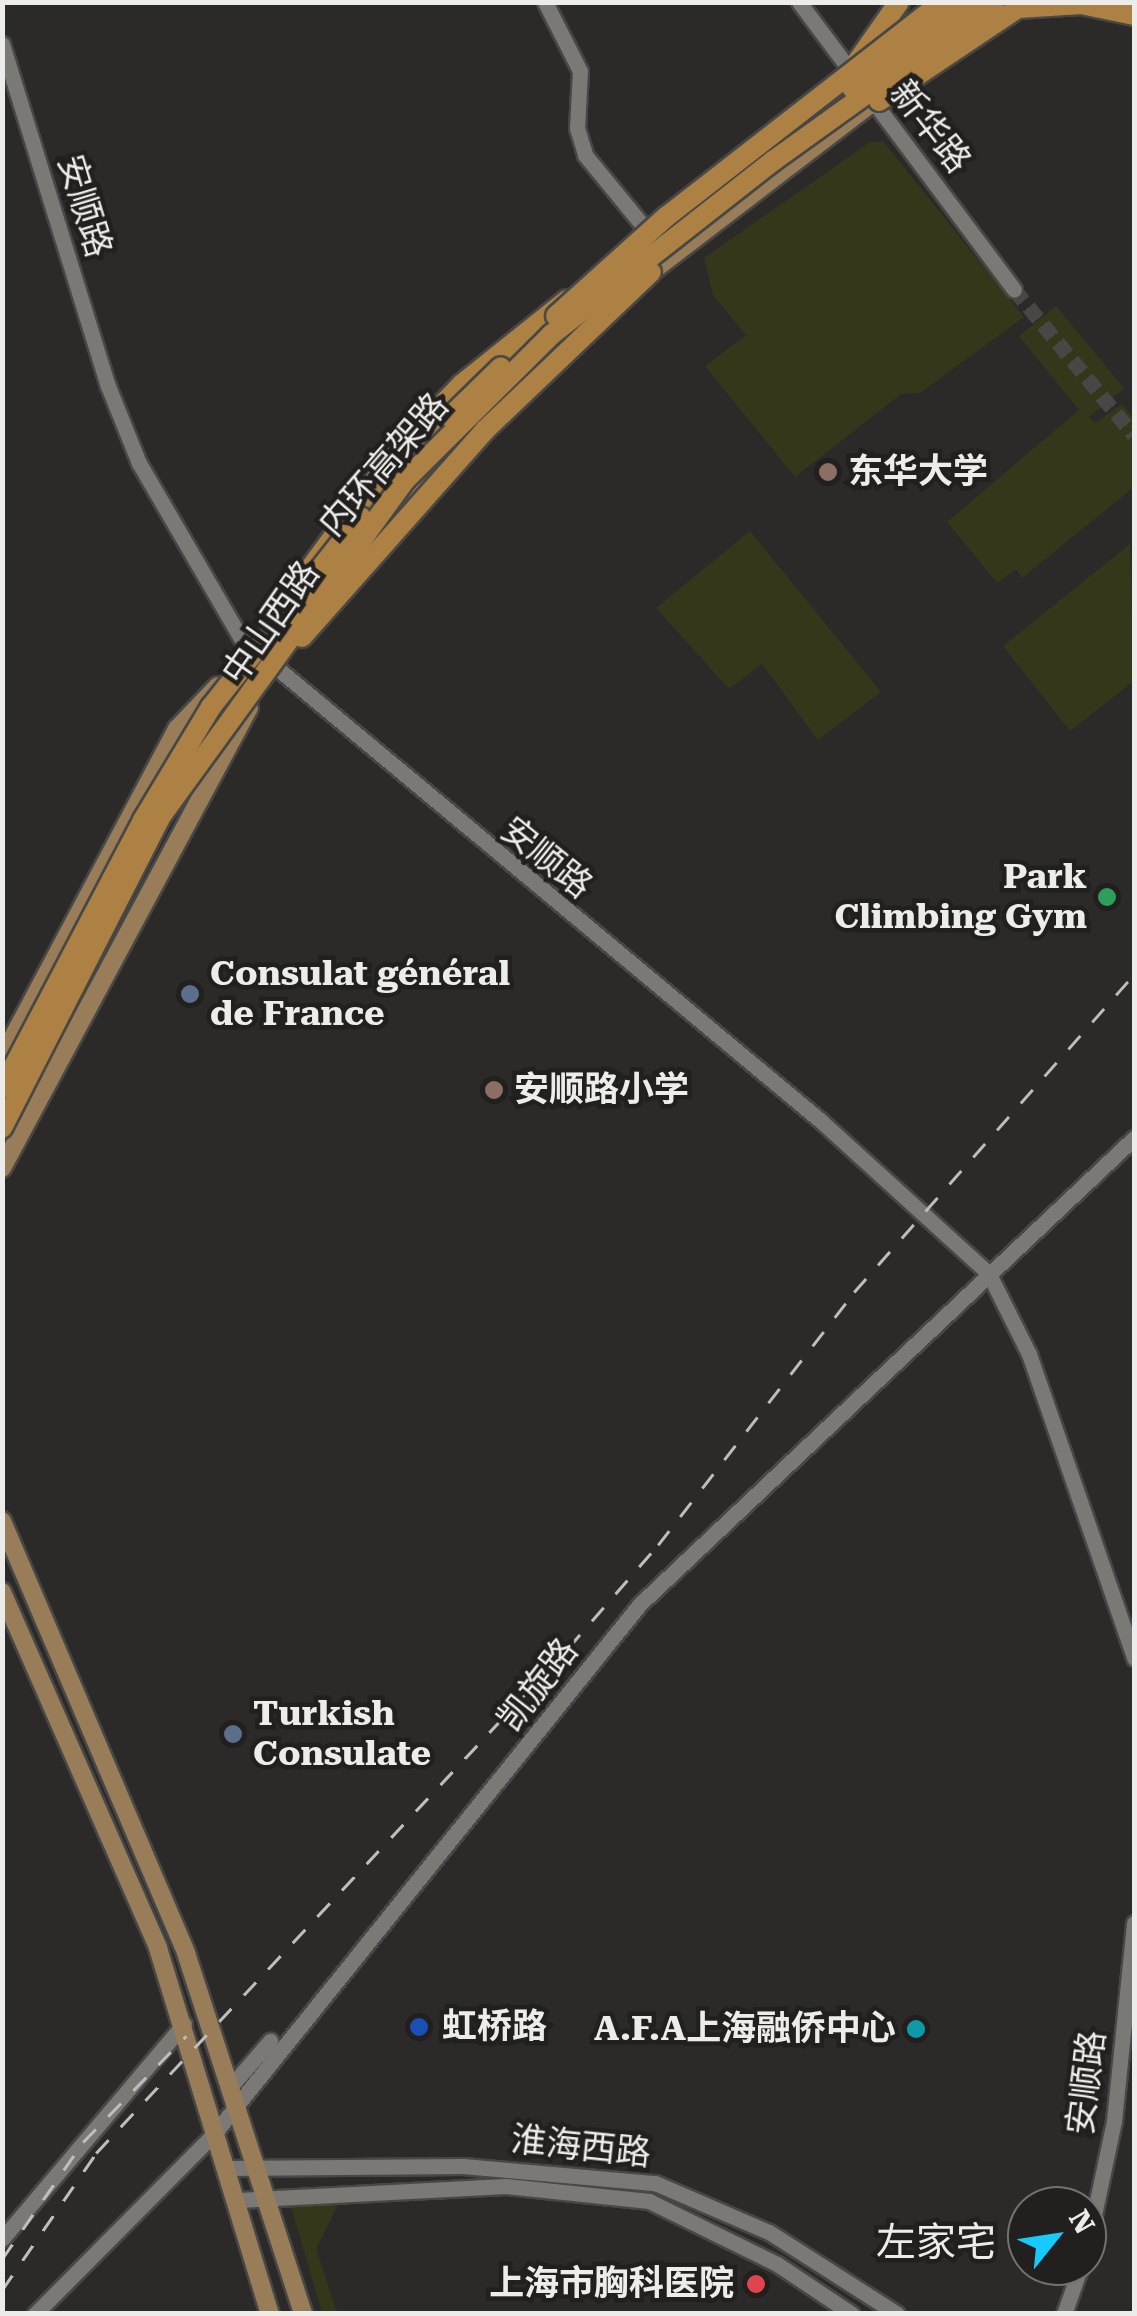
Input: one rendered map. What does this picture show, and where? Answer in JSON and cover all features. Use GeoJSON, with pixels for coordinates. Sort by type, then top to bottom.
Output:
{"type":"FeatureCollection","features":[{"type":"Feature","properties":{"kind":"highway"},"geometry":{"type":"LineString","coordinates":[[858,73],[898,2]]}},
{"type":"Feature","properties":{"kind":"highway","name":"内环高架路"},"geometry":{"type":"LineString","coordinates":[[2,1128],[131,872],[192,769],[405,480],[551,335],[773,161],[994,2]]}},
{"type":"Feature","properties":{"kind":"highway"},"geometry":{"type":"LineString","coordinates":[[540,330],[666,216],[956,4]]}},
{"type":"Feature","properties":{"kind":"highway","name":"内环高架路"},"geometry":{"type":"LineString","coordinates":[[2,1089],[172,770],[286,606],[401,469],[540,330],[956,4]]}},
{"type":"Feature","properties":{"kind":"highway"},"geometry":{"type":"LineString","coordinates":[[773,161],[853,120],[1019,4],[1082,4],[1134,12]]}},
{"type":"Feature","properties":{"kind":"highway"},"geometry":{"type":"LineString","coordinates":[[286,606],[395,453],[462,384],[574,294],[654,240]]}},
{"type":"Feature","properties":{"kind":"highway"},"geometry":{"type":"LineString","coordinates":[[192,769],[486,430],[656,268]]}},
{"type":"Feature","properties":{"kind":"main road","name":"中山西路"},"geometry":{"type":"LineString","coordinates":[[2,1168],[273,666],[410,494],[484,414],[656,268],[872,102],[1019,4]]}},
{"type":"Feature","properties":{"kind":"main road"},"geometry":{"type":"LineString","coordinates":[[872,102],[918,87],[1040,9],[1134,12]]}},
{"type":"Feature","properties":{"kind":"main road","name":"中山西路"},"geometry":{"type":"LineString","coordinates":[[2,1058],[177,729],[252,650],[358,517],[455,412],[654,240],[858,73]]}},
{"type":"Feature","properties":{"kind":"main road"},"geometry":{"type":"LineString","coordinates":[[2,1521],[171,1916],[304,2314]]}},
{"type":"Feature","properties":{"kind":"main road"},"geometry":{"type":"LineString","coordinates":[[2,1592],[158,1948],[270,2314]]}},
{"type":"Feature","properties":{"kind":"street"},"geometry":{"type":"LineString","coordinates":[[545,2],[580,70],[576,128],[585,155],[654,240]]}},
{"type":"Feature","properties":{"kind":"street","name":"新华路"},"geometry":{"type":"LineString","coordinates":[[798,2],[858,73],[872,102],[1014,289]]}},
{"type":"Feature","properties":{"kind":"street","name":"安顺路"},"geometry":{"type":"LineString","coordinates":[[2,44],[94,343],[140,463],[252,650],[821,1121],[989,1274],[1029,1354],[1134,1658]]}},
{"type":"Feature","properties":{"kind":"street","name":"凯旋路"},"geometry":{"type":"LineString","coordinates":[[233,2093],[640,1604],[1134,1138]]}},
{"type":"Feature","properties":{"kind":"street","name":"凯旋路"},"geometry":{"type":"LineString","coordinates":[[35,2314],[213,2135],[233,2093],[560,1692]]}},
{"type":"Feature","properties":{"kind":"street","name":"安顺路"},"geometry":{"type":"LineString","coordinates":[[1100,2186],[1114,2121],[1134,1923]]}},
{"type":"Feature","properties":{"kind":"street"},"geometry":{"type":"LineString","coordinates":[[2,2238],[184,2024]]}},
{"type":"Feature","properties":{"kind":"street","name":"淮海西路"},"geometry":{"type":"LineString","coordinates":[[226,2168],[256,2164],[564,2170],[655,2183],[768,2232],[897,2314]]}},
{"type":"Feature","properties":{"kind":"street","name":"淮海西路"},"geometry":{"type":"LineString","coordinates":[[238,2200],[264,2195],[506,2186],[649,2201],[777,2264],[852,2314]]}},
{"type":"Feature","properties":{"kind":"street"},"geometry":{"type":"LineString","coordinates":[[1064,2314],[1074,2286]]}},
{"type":"Feature","properties":{"kind":"green space"},"geometry":{"type":"Polygon","coordinates":[[[883,141],[1024,317],[920,393],[901,394],[795,477],[705,366],[746,335],[713,295],[704,258],[870,142],[883,141]]]}},
{"type":"Feature","properties":{"kind":"green space"},"geometry":{"type":"Polygon","coordinates":[[[1056,306],[1124,388],[1089,417],[1095,423],[1122,404],[1134,419],[1134,487],[1022,578],[1016,569],[997,583],[947,522],[1079,410],[1019,336],[1056,306]]]}},
{"type":"Feature","properties":{"kind":"green space"},"geometry":{"type":"Polygon","coordinates":[[[750,531],[881,692],[818,740],[762,664],[729,689],[656,608],[750,531]]]}},
{"type":"Feature","properties":{"kind":"green space"},"geometry":{"type":"Polygon","coordinates":[[[1130,544],[1134,681],[1070,731],[1003,646],[1130,544]]]}},
{"type":"Feature","properties":{"kind":"green space"},"geometry":{"type":"Polygon","coordinates":[[[340,2201],[316,2249],[337,2313],[322,2313],[290,2203],[340,2201]]]}},
{"type":"Feature","properties":{"kind":"tunnel"},"geometry":{"type":"LineString","coordinates":[[1014,289],[1134,435]]}},
{"type":"Feature","properties":{"kind":"railway"},"geometry":{"type":"LineString","coordinates":[[2,2290],[96,2153],[568,1648],[658,1545],[854,1292],[1134,974]]}},
{"type":"Feature","properties":{"kind":"railway"},"geometry":{"type":"LineString","coordinates":[[2,2259],[83,2142],[186,2036]]}},
{"type":"Feature","properties":{"kind":"place","name":"东华大学"},"geometry":{"type":"Point","coordinates":[828,472]}},
{"type":"Feature","properties":{"kind":"place","name":"Park Climbing Gym"},"geometry":{"type":"Point","coordinates":[1107,897]}},
{"type":"Feature","properties":{"kind":"place","name":"Consulat général de France"},"geometry":{"type":"Point","coordinates":[190,994]}},
{"type":"Feature","properties":{"kind":"place","name":"安顺路小学"},"geometry":{"type":"Point","coordinates":[494,1090]}},
{"type":"Feature","properties":{"kind":"place","name":"Turkish Consulate"},"geometry":{"type":"Point","coordinates":[233,1734]}},
{"type":"Feature","properties":{"kind":"place","name":"虹桥路"},"geometry":{"type":"Point","coordinates":[419,2027]}},
{"type":"Feature","properties":{"kind":"place","name":"A.F.A上海融侨中心"},"geometry":{"type":"Point","coordinates":[916,2029]}},
{"type":"Feature","properties":{"kind":"place","name":"上海市胸科医院"},"geometry":{"type":"Point","coordinates":[756,2284]}},
{"type":"Feature","properties":{"kind":"district","name":"左家宅"},"geometry":{"type":"Point","coordinates":[936,2243]}}]}
